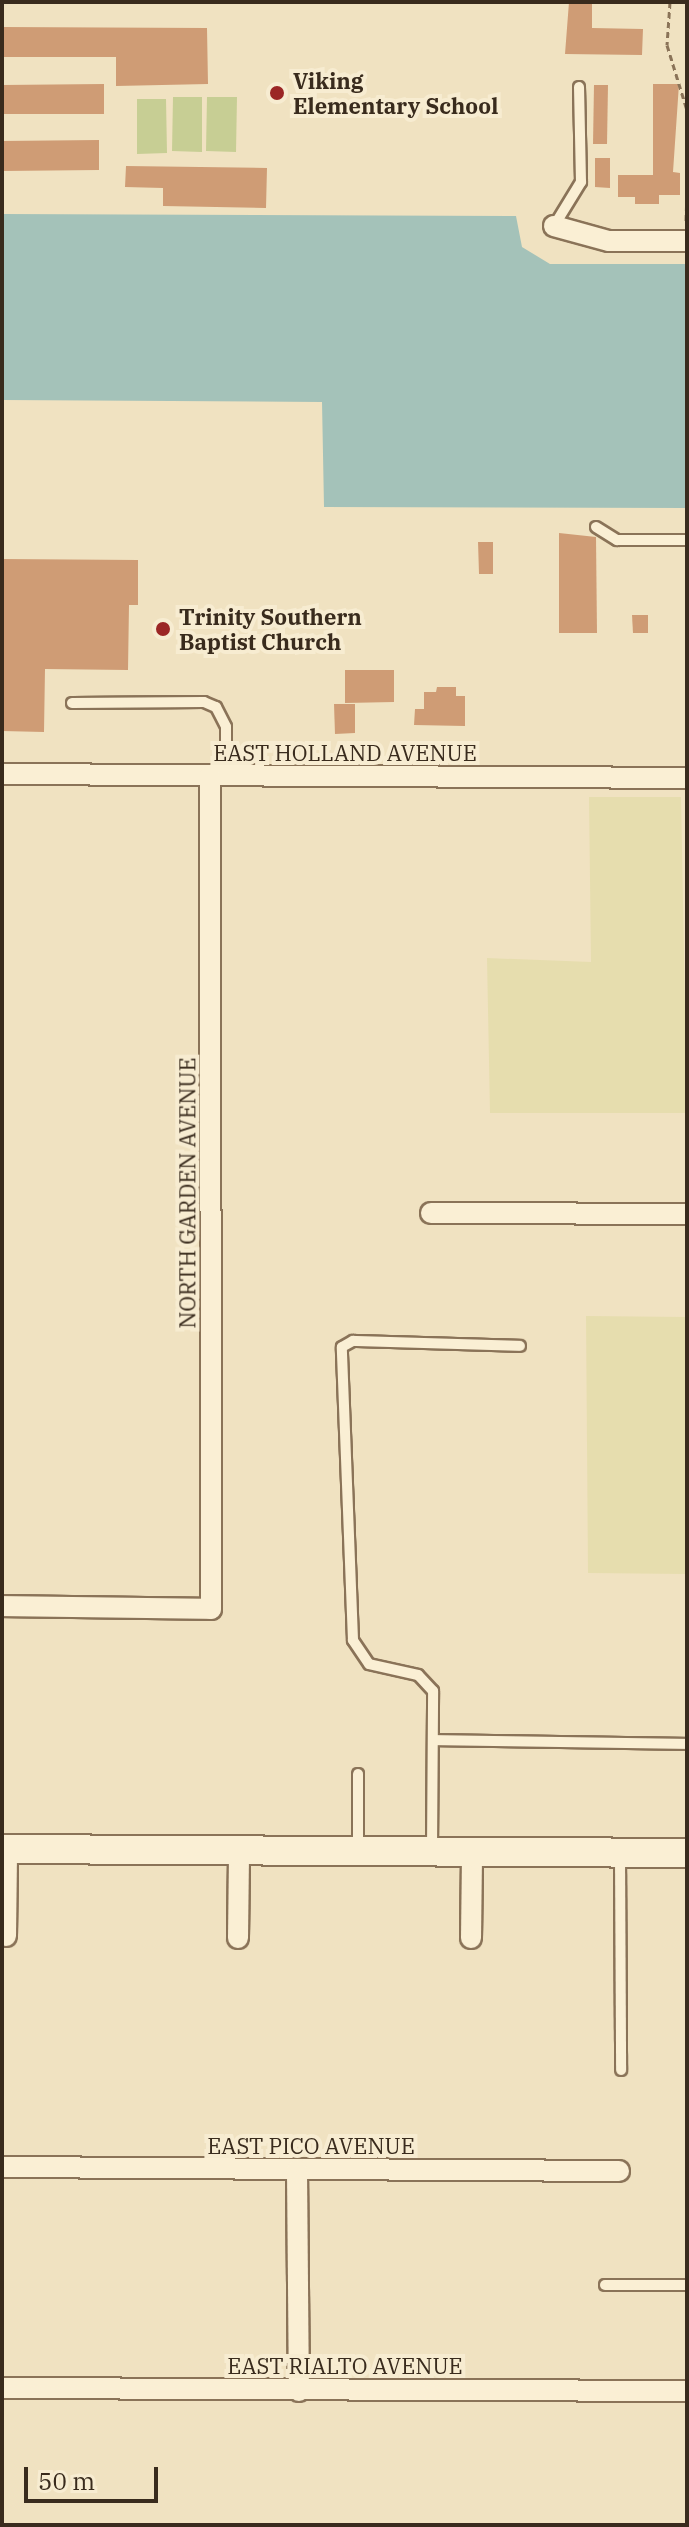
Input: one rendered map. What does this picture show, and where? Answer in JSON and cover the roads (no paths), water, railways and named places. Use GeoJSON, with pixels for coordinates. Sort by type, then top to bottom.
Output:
{"type":"FeatureCollection","features":[{"type":"Feature","properties":{"kind":"street"},"geometry":{"type":"LineString","coordinates":[[554,226],[609,241],[686,231]]}},
{"type":"Feature","properties":{"kind":"street","name":"EAST HOLLAND AVENUE"},"geometry":{"type":"LineString","coordinates":[[2,774],[687,778]]}},
{"type":"Feature","properties":{"kind":"street","name":"NORTH GARDEN AVENUE"},"geometry":{"type":"LineString","coordinates":[[2,1606],[211,1609],[218,776]]}},
{"type":"Feature","properties":{"kind":"street"},"geometry":{"type":"LineString","coordinates":[[431,1213],[687,1214]]}},
{"type":"Feature","properties":{"kind":"street"},"geometry":{"type":"LineString","coordinates":[[6,1936],[4,1849],[687,1853]]}},
{"type":"Feature","properties":{"kind":"street"},"geometry":{"type":"LineString","coordinates":[[238,1938],[239,1850]]}},
{"type":"Feature","properties":{"kind":"street"},"geometry":{"type":"LineString","coordinates":[[471,1938],[472,1852]]}},
{"type":"Feature","properties":{"kind":"street","name":"EAST PICO AVENUE"},"geometry":{"type":"LineString","coordinates":[[2,2167],[619,2171]]}},
{"type":"Feature","properties":{"kind":"street"},"geometry":{"type":"LineString","coordinates":[[297,2170],[299,2391]]}},
{"type":"Feature","properties":{"kind":"street","name":"EAST RIALTO AVENUE"},"geometry":{"type":"LineString","coordinates":[[2,2388],[687,2391]]}},
{"type":"Feature","properties":{"kind":"lane"},"geometry":{"type":"LineString","coordinates":[[554,226],[581,182],[579,87]]}},
{"type":"Feature","properties":{"kind":"lane"},"geometry":{"type":"LineString","coordinates":[[596,527],[617,540],[687,540]]}},
{"type":"Feature","properties":{"kind":"lane"},"geometry":{"type":"LineString","coordinates":[[72,703],[204,702],[216,707],[226,727],[218,776]]}},
{"type":"Feature","properties":{"kind":"lane"},"geometry":{"type":"LineString","coordinates":[[432,1852],[433,1691],[428,1682],[369,1664],[353,1640],[342,1347],[353,1341],[520,1346]]}},
{"type":"Feature","properties":{"kind":"lane"},"geometry":{"type":"LineString","coordinates":[[433,1740],[687,1744]]}},
{"type":"Feature","properties":{"kind":"lane"},"geometry":{"type":"LineString","coordinates":[[358,1774],[358,1851]]}},
{"type":"Feature","properties":{"kind":"lane"},"geometry":{"type":"LineString","coordinates":[[620,1853],[621,2070]]}},
{"type":"Feature","properties":{"kind":"lane"},"geometry":{"type":"LineString","coordinates":[[605,2285],[687,2285]]}},
{"type":"Feature","properties":{"kind":"water"},"geometry":{"type":"Polygon","coordinates":[[[2,214],[516,216],[522,247],[550,264],[687,264],[687,508],[324,507],[322,402],[2,400],[2,214]]]}},
{"type":"Feature","properties":{"kind":"place","name":"Viking Elementary School"},"geometry":{"type":"Point","coordinates":[277,93]}},
{"type":"Feature","properties":{"kind":"place","name":"Trinity Southern Baptist Church"},"geometry":{"type":"Point","coordinates":[163,629]}}]}
